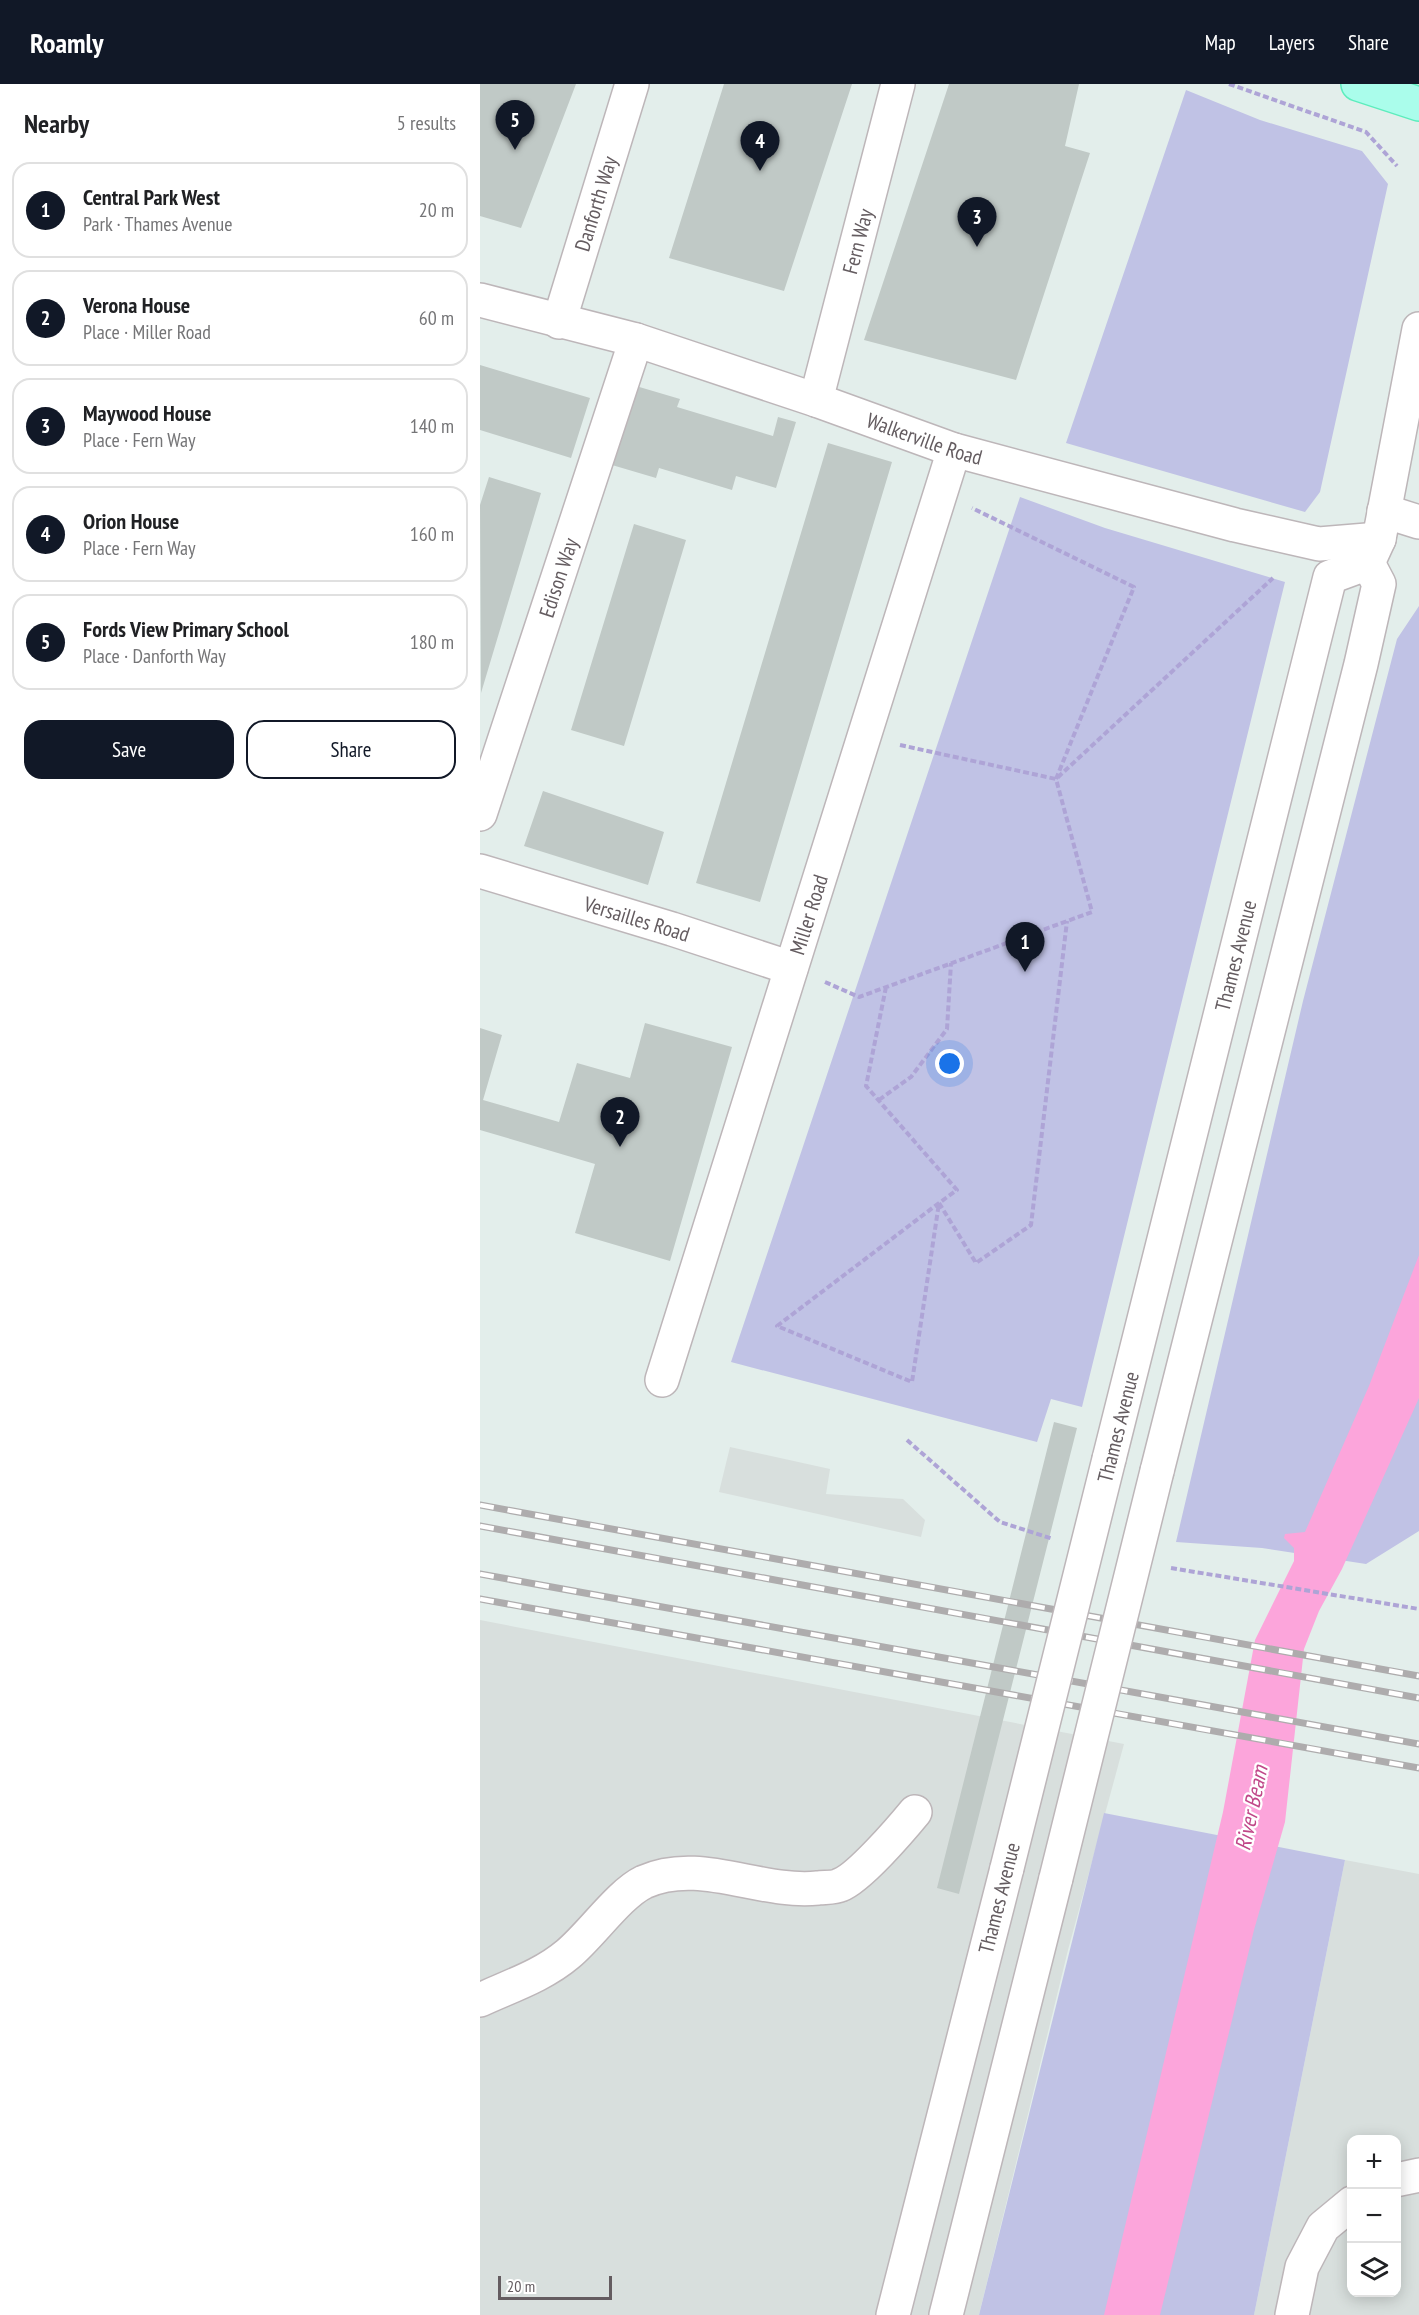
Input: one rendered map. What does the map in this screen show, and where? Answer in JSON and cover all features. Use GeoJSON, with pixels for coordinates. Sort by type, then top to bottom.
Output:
{"type":"FeatureCollection","features":[{"type":"Feature","properties":{"kind":"main road"},"geometry":{"type":"LineString","coordinates":[[1358,84],[1419,104]]}},
{"type":"Feature","properties":{"kind":"street","name":"Danforth Way"},"geometry":{"type":"LineString","coordinates":[[560,322],[632,84]]}},
{"type":"Feature","properties":{"kind":"street","name":"Fern Way"},"geometry":{"type":"LineString","coordinates":[[816,400],[898,84]]}},
{"type":"Feature","properties":{"kind":"street","name":"Walkerville Road"},"geometry":{"type":"LineString","coordinates":[[480,300],[636,340],[816,400],[954,450],[1235,525],[1319,544],[1377,538]]}},
{"type":"Feature","properties":{"kind":"street"},"geometry":{"type":"LineString","coordinates":[[946,2315],[1361,664],[1379,584],[1377,538],[1419,329]]}},
{"type":"Feature","properties":{"kind":"street","name":"Edison Way"},"geometry":{"type":"LineString","coordinates":[[480,814],[636,340]]}},
{"type":"Feature","properties":{"kind":"street","name":"Miller Road"},"geometry":{"type":"LineString","coordinates":[[662,1380],[954,450]]}},
{"type":"Feature","properties":{"kind":"street"},"geometry":{"type":"LineString","coordinates":[[1377,538],[1419,522]]}},
{"type":"Feature","properties":{"kind":"street","name":"Thames Avenue"},"geometry":{"type":"LineString","coordinates":[[893,2315],[1330,577],[1377,538]]}},
{"type":"Feature","properties":{"kind":"street","name":"Versailles Road"},"geometry":{"type":"LineString","coordinates":[[480,871],[791,968]]}},
{"type":"Feature","properties":{"kind":"street"},"geometry":{"type":"LineString","coordinates":[[480,2000],[518,1985],[567,1956],[641,1883],[668,1873],[696,1873],[776,1887],[810,1888],[841,1885],[894,1837],[915,1812]]}},
{"type":"Feature","properties":{"kind":"street"},"geometry":{"type":"LineString","coordinates":[[1401,2179],[1419,2175]]}},
{"type":"Feature","properties":{"kind":"street"},"geometry":{"type":"LineString","coordinates":[[1292,2315],[1302,2267],[1323,2228],[1347,2207]]}},
{"type":"Feature","properties":{"kind":"path"},"geometry":{"type":"LineString","coordinates":[[1229,84],[1366,132],[1396,166]]}},
{"type":"Feature","properties":{"kind":"path"},"geometry":{"type":"LineString","coordinates":[[791,968],[859,997],[1092,912],[1056,779],[1134,587],[940,493]]}},
{"type":"Feature","properties":{"kind":"path"},"geometry":{"type":"LineString","coordinates":[[1056,779],[1273,578]]}},
{"type":"Feature","properties":{"kind":"path"},"geometry":{"type":"LineString","coordinates":[[864,737],[1056,779]]}},
{"type":"Feature","properties":{"kind":"path"},"geometry":{"type":"LineString","coordinates":[[939,1203],[976,1263],[1031,1225],[1068,921]]}},
{"type":"Feature","properties":{"kind":"path"},"geometry":{"type":"LineString","coordinates":[[879,1100],[912,1077],[947,1029],[951,963]]}},
{"type":"Feature","properties":{"kind":"path"},"geometry":{"type":"LineString","coordinates":[[886,987],[866,1086],[957,1190],[939,1203],[920,1217],[777,1326],[912,1382],[939,1203]]}},
{"type":"Feature","properties":{"kind":"path"},"geometry":{"type":"LineString","coordinates":[[1263,1582],[1419,1609]]}},
{"type":"Feature","properties":{"kind":"shaded area"},"geometry":{"type":"Polygon","coordinates":[[[1186,90],[1260,120],[1362,151],[1388,184],[1320,492],[1305,512],[1066,443],[1186,90]]]}},
{"type":"Feature","properties":{"kind":"shaded area"},"geometry":{"type":"Polygon","coordinates":[[[1020,497],[1105,528],[1285,582],[1082,1407],[1051,1399],[1037,1442],[731,1362],[1020,497]]]}},
{"type":"Feature","properties":{"kind":"shaded area"},"geometry":{"type":"Polygon","coordinates":[[[1419,606],[1419,1531],[1366,1564],[1262,1548],[1176,1542],[1303,1001],[1397,639],[1419,606]]]}},
{"type":"Feature","properties":{"kind":"shaded area"},"geometry":{"type":"Polygon","coordinates":[[[730,1447],[830,1469],[826,1494],[903,1499],[925,1520],[921,1537],[719,1492],[730,1447]]]}},
{"type":"Feature","properties":{"kind":"shaded area"},"geometry":{"type":"Polygon","coordinates":[[[480,1620],[1124,1744],[1068,1950],[979,2315],[480,2315],[480,1620]]]}},
{"type":"Feature","properties":{"kind":"shaded area"},"geometry":{"type":"Polygon","coordinates":[[[1104,1813],[1345,1860],[1254,2315],[979,2315],[1104,1813]]]}},
{"type":"Feature","properties":{"kind":"shaded area"},"geometry":{"type":"Polygon","coordinates":[[[1345,1860],[1419,1874],[1419,2315],[1254,2315],[1345,1860]]]}},
{"type":"Feature","properties":{"kind":"water","name":"River Beam"},"geometry":{"type":"Polygon","coordinates":[[[1419,1255],[1419,1398],[1342,1569],[1319,1611],[1304,1649],[1285,1822],[1254,1930],[1160,2315],[1104,2315],[1223,1812],[1255,1640],[1294,1561],[1294,1548],[1284,1538],[1285,1534],[1305,1532],[1369,1386],[1419,1255]]]}},
{"type":"Feature","properties":{"kind":"building"},"geometry":{"type":"Polygon","coordinates":[[[480,84],[576,84],[521,228],[480,216],[480,84]]]}},
{"type":"Feature","properties":{"kind":"building"},"geometry":{"type":"Polygon","coordinates":[[[724,84],[852,84],[784,291],[669,258],[724,84]]]}},
{"type":"Feature","properties":{"kind":"building"},"geometry":{"type":"Polygon","coordinates":[[[949,84],[1079,84],[1065,146],[1090,153],[1016,380],[864,340],[949,84]]]}},
{"type":"Feature","properties":{"kind":"building"},"geometry":{"type":"Polygon","coordinates":[[[480,365],[590,398],[571,458],[480,430],[480,365]]]}},
{"type":"Feature","properties":{"kind":"building"},"geometry":{"type":"Polygon","coordinates":[[[636,386],[680,399],[677,407],[773,436],[778,417],[796,422],[776,488],[736,476],[732,490],[659,468],[656,478],[612,465],[636,386]]]}},
{"type":"Feature","properties":{"kind":"building"},"geometry":{"type":"Polygon","coordinates":[[[828,443],[892,462],[760,902],[696,883],[828,443]]]}},
{"type":"Feature","properties":{"kind":"building"},"geometry":{"type":"Polygon","coordinates":[[[489,477],[541,493],[481,693],[480,505],[489,477]]]}},
{"type":"Feature","properties":{"kind":"building"},"geometry":{"type":"Polygon","coordinates":[[[634,524],[686,540],[624,746],[571,730],[634,524]]]}},
{"type":"Feature","properties":{"kind":"building"},"geometry":{"type":"Polygon","coordinates":[[[543,791],[664,832],[648,885],[524,846],[543,791]]]}},
{"type":"Feature","properties":{"kind":"building"},"geometry":{"type":"Polygon","coordinates":[[[645,1023],[732,1047],[670,1261],[575,1233],[595,1164],[480,1130],[480,1028],[502,1035],[483,1100],[559,1122],[577,1063],[630,1078],[645,1023]]]}},
{"type":"Feature","properties":{"kind":"building"},"geometry":{"type":"Polygon","coordinates":[[[1054,1422],[1077,1428],[959,1894],[937,1888],[1054,1422]]]}},
{"type":"Feature","properties":{"kind":"railway"},"geometry":{"type":"LineString","coordinates":[[480,1505],[1419,1676]]}},
{"type":"Feature","properties":{"kind":"railway"},"geometry":{"type":"LineString","coordinates":[[480,1526],[1419,1698]]}},
{"type":"Feature","properties":{"kind":"railway"},"geometry":{"type":"LineString","coordinates":[[480,1574],[1419,1744]]}},
{"type":"Feature","properties":{"kind":"railway"},"geometry":{"type":"LineString","coordinates":[[480,1599],[1419,1768]]}},
{"type":"Feature","properties":{"kind":"place","name":"Fords View Primary School"},"geometry":{"type":"Point","coordinates":[515,150]}},
{"type":"Feature","properties":{"kind":"place","name":"Orion House"},"geometry":{"type":"Point","coordinates":[760,171]}},
{"type":"Feature","properties":{"kind":"place","name":"Maywood House"},"geometry":{"type":"Point","coordinates":[977,247]}},
{"type":"Feature","properties":{"kind":"place","name":"Central Park West"},"geometry":{"type":"Point","coordinates":[1025,972]}},
{"type":"Feature","properties":{"kind":"place","name":"Verona House"},"geometry":{"type":"Point","coordinates":[620,1147]}}]}
